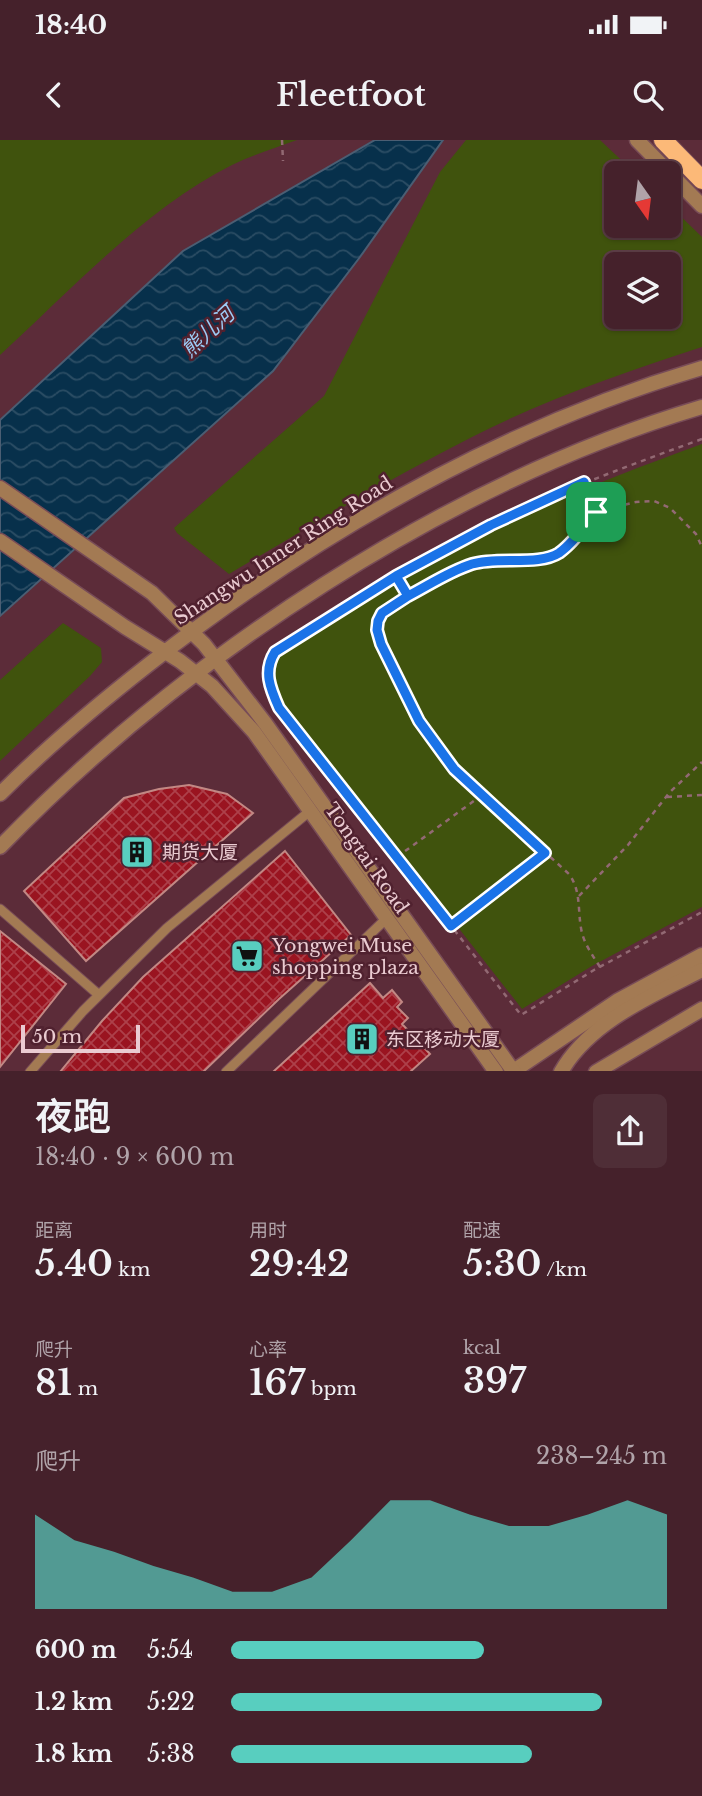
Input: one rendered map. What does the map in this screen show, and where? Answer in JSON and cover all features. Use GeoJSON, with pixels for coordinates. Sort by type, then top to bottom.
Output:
{"type":"FeatureCollection","features":[{"type":"Feature","properties":{"kind":"main road"},"geometry":{"type":"LineString","coordinates":[[663,140],[702,180]]}},
{"type":"Feature","properties":{"kind":"street"},"geometry":{"type":"LineString","coordinates":[[637,140],[702,206]]}},
{"type":"Feature","properties":{"kind":"street","name":"Shangwu Inner Ring Road"},"geometry":{"type":"LineString","coordinates":[[0,794],[112,694],[165,652],[324,541],[411,489],[479,455],[573,414],[702,368]]}},
{"type":"Feature","properties":{"kind":"street"},"geometry":{"type":"LineString","coordinates":[[0,848],[45,802],[135,723],[197,674],[344,572],[429,522],[495,489],[597,445],[702,407]]}},
{"type":"Feature","properties":{"kind":"street","name":"Tongtai Road"},"geometry":{"type":"LineString","coordinates":[[0,488],[152,593],[217,660],[265,723],[513,1071]]}},
{"type":"Feature","properties":{"kind":"street","name":"Tongtai Road"},"geometry":{"type":"LineString","coordinates":[[0,541],[212,686],[254,732],[495,1071]]}},
{"type":"Feature","properties":{"kind":"street"},"geometry":{"type":"LineString","coordinates":[[513,1071],[617,1001],[702,955]]}},
{"type":"Feature","properties":{"kind":"street"},"geometry":{"type":"LineString","coordinates":[[562,1071],[566,1062],[598,1028],[702,970]]}},
{"type":"Feature","properties":{"kind":"street"},"geometry":{"type":"LineString","coordinates":[[598,1071],[702,1009]]}},
{"type":"Feature","properties":{"kind":"lane"},"geometry":{"type":"LineString","coordinates":[[31,1071],[99,995],[167,928],[310,811]]}},
{"type":"Feature","properties":{"kind":"lane"},"geometry":{"type":"LineString","coordinates":[[0,909],[99,995]]}},
{"type":"Feature","properties":{"kind":"lane"},"geometry":{"type":"LineString","coordinates":[[227,1071],[387,918]]}},
{"type":"Feature","properties":{"kind":"path"},"geometry":{"type":"LineString","coordinates":[[282,140],[283,161]]}},
{"type":"Feature","properties":{"kind":"path"},"geometry":{"type":"LineString","coordinates":[[702,439],[584,482],[491,525],[396,576],[275,652],[268,663],[268,677],[279,708],[521,1015],[600,967],[702,912]]}},
{"type":"Feature","properties":{"kind":"path"},"geometry":{"type":"LineString","coordinates":[[584,482],[596,512]]}},
{"type":"Feature","properties":{"kind":"path"},"geometry":{"type":"LineString","coordinates":[[600,967],[582,931],[579,896],[569,874],[454,769],[419,721],[381,644],[377,630],[378,621],[382,613],[408,596],[473,564],[552,557],[561,552],[596,512],[636,502],[661,503],[670,508],[696,534],[702,547]]}},
{"type":"Feature","properties":{"kind":"path"},"geometry":{"type":"LineString","coordinates":[[396,576],[408,596]]}},
{"type":"Feature","properties":{"kind":"path"},"geometry":{"type":"LineString","coordinates":[[579,896],[628,845],[666,797],[702,762]]}},
{"type":"Feature","properties":{"kind":"path"},"geometry":{"type":"LineString","coordinates":[[397,857],[482,795]]}},
{"type":"Feature","properties":{"kind":"path"},"geometry":{"type":"LineString","coordinates":[[666,797],[702,795]]}},
{"type":"Feature","properties":{"kind":"path"},"geometry":{"type":"LineString","coordinates":[[451,926],[545,853]]}},
{"type":"Feature","properties":{"kind":"green space"},"geometry":{"type":"Polygon","coordinates":[[[0,140],[297,140],[232,165],[170,203],[110,252],[0,355],[0,140]]]}},
{"type":"Feature","properties":{"kind":"green space"},"geometry":{"type":"Polygon","coordinates":[[[466,140],[600,140],[622,161],[604,161],[604,238],[681,238],[681,217],[702,237],[702,347],[586,387],[502,423],[381,485],[229,574],[174,528],[324,396],[440,172],[466,140]]]}},
{"type":"Feature","properties":{"kind":"green space"},"geometry":{"type":"Polygon","coordinates":[[[702,444],[702,907],[592,966],[522,1009],[284,705],[274,681],[275,662],[278,655],[411,573],[466,543],[571,494],[702,444]]]}},
{"type":"Feature","properties":{"kind":"green space"},"geometry":{"type":"Polygon","coordinates":[[[63,623],[101,648],[102,662],[0,761],[0,680],[63,623]]]}},
{"type":"Feature","properties":{"kind":"water","name":"熊儿河"},"geometry":{"type":"Polygon","coordinates":[[[375,140],[443,140],[360,257],[273,371],[0,616],[0,420],[183,251],[375,140]]]}},
{"type":"Feature","properties":{"kind":"building","name":"期货大厦"},"geometry":{"type":"Polygon","coordinates":[[[189,785],[227,794],[253,813],[86,961],[24,891],[124,798],[189,785]]]}},
{"type":"Feature","properties":{"kind":"building","name":"Yongwei Muse shopping plaza"},"geometry":{"type":"Polygon","coordinates":[[[285,851],[351,935],[204,1071],[61,1071],[143,977],[285,851]]]}},
{"type":"Feature","properties":{"kind":"building"},"geometry":{"type":"Polygon","coordinates":[[[0,931],[66,984],[0,1067],[0,931]]]}},
{"type":"Feature","properties":{"kind":"building","name":"东区移动大厦"},"geometry":{"type":"Polygon","coordinates":[[[370,983],[383,998],[392,990],[402,1002],[397,1007],[408,1018],[402,1024],[430,1054],[411,1071],[274,1071],[370,983]]]}},
{"type":"Feature","properties":{"kind":"place","name":"期货大厦"},"geometry":{"type":"Point","coordinates":[137,852]}},
{"type":"Feature","properties":{"kind":"place","name":"Yongwei Muse shopping plaza"},"geometry":{"type":"Point","coordinates":[247,956]}},
{"type":"Feature","properties":{"kind":"place","name":"东区移动大厦"},"geometry":{"type":"Point","coordinates":[362,1039]}},
{"type":"Feature","properties":{"kind":"route"},"geometry":{"type":"LineString","coordinates":[[596,512],[561,552],[552,557],[473,564],[454,571],[408,596],[396,576],[275,652],[268,663],[268,677],[279,708],[451,926],[545,853],[454,769],[419,721],[381,644],[377,630],[378,621],[382,613],[408,596],[396,576],[491,525],[584,482],[596,512]]}}]}
